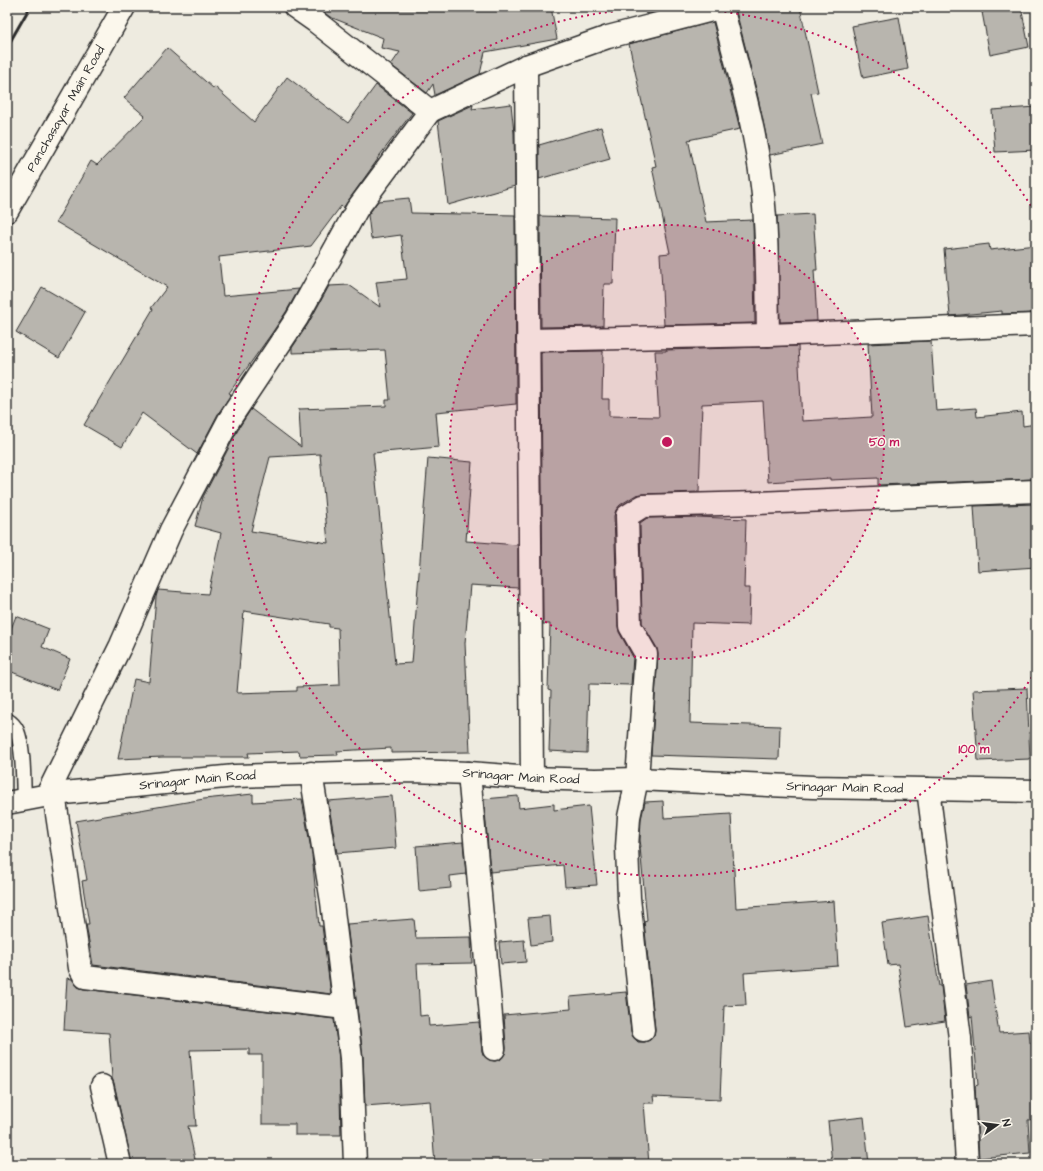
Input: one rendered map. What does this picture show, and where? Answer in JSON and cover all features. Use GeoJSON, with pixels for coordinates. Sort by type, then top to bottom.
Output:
{"type":"FeatureCollection","features":[{"type":"Feature","properties":{"kind":"street","name":"Panchasayar Main Road"},"geometry":{"type":"LineString","coordinates":[[7,211],[124,7]]}},
{"type":"Feature","properties":{"kind":"street"},"geometry":{"type":"LineString","coordinates":[[294,7],[319,14],[430,111]]}},
{"type":"Feature","properties":{"kind":"street"},"geometry":{"type":"LineString","coordinates":[[345,1008],[85,977],[80,968],[51,794],[121,645],[171,530],[229,420],[297,318],[357,209],[430,111],[526,66],[608,37],[723,7],[754,133],[762,186],[767,258],[768,335]]}},
{"type":"Feature","properties":{"kind":"street"},"geometry":{"type":"LineString","coordinates":[[526,66],[532,778]]}},
{"type":"Feature","properties":{"kind":"street"},"geometry":{"type":"LineString","coordinates":[[528,340],[768,335],[1036,325]]}},
{"type":"Feature","properties":{"kind":"street"},"geometry":{"type":"LineString","coordinates":[[644,1030],[629,898],[627,847],[629,817],[637,779],[646,654],[630,626],[627,516],[643,506],[766,503],[1036,491]]}},
{"type":"Feature","properties":{"kind":"street","name":"Srinagar Main Road"},"geometry":{"type":"LineString","coordinates":[[16,801],[51,794],[235,776],[413,771],[470,773],[532,778],[595,780],[637,779],[813,787],[1036,791]]}},
{"type":"Feature","properties":{"kind":"street"},"geometry":{"type":"LineString","coordinates":[[311,773],[332,902],[345,1008],[350,1058],[355,1164]]}},
{"type":"Feature","properties":{"kind":"street"},"geometry":{"type":"LineString","coordinates":[[470,773],[494,1049]]}},
{"type":"Feature","properties":{"kind":"street"},"geometry":{"type":"LineString","coordinates":[[928,789],[960,1038],[967,1164]]}},
{"type":"Feature","properties":{"kind":"street"},"geometry":{"type":"LineString","coordinates":[[102,1086],[120,1164]]}},
{"type":"Feature","properties":{"kind":"lane"},"geometry":{"type":"LineString","coordinates":[[7,720],[13,724],[17,731],[20,744],[16,801]]}},
{"type":"Feature","properties":{"kind":"building"},"geometry":{"type":"Polygon","coordinates":[[[317,7],[551,7],[557,39],[485,52],[480,74],[435,95],[433,84],[427,93],[391,65],[400,52],[381,48],[383,38],[330,17],[317,7]]]}},
{"type":"Feature","properties":{"kind":"building"},"geometry":{"type":"Polygon","coordinates":[[[644,7],[673,7],[646,14],[644,7]]]}},
{"type":"Feature","properties":{"kind":"building"},"geometry":{"type":"Polygon","coordinates":[[[735,7],[800,7],[818,92],[811,93],[822,144],[770,155],[757,93],[735,7]]]}},
{"type":"Feature","properties":{"kind":"building"},"geometry":{"type":"Polygon","coordinates":[[[1007,7],[1021,7],[1029,47],[990,55],[982,12],[1007,7]]]}},
{"type":"Feature","properties":{"kind":"building"},"geometry":{"type":"Polygon","coordinates":[[[899,17],[908,69],[863,78],[852,26],[899,17]]]}},
{"type":"Feature","properties":{"kind":"building"},"geometry":{"type":"Polygon","coordinates":[[[713,22],[740,129],[688,140],[706,222],[753,220],[755,323],[664,325],[660,254],[670,253],[652,167],[656,166],[629,44],[713,22]]]}},
{"type":"Feature","properties":{"kind":"building"},"geometry":{"type":"Polygon","coordinates":[[[167,48],[213,88],[215,87],[254,122],[287,77],[348,123],[376,85],[412,113],[377,159],[343,208],[341,206],[311,246],[219,257],[223,296],[299,289],[272,333],[229,393],[231,394],[218,414],[197,454],[142,413],[122,447],[84,425],[153,309],[151,308],[167,287],[56,222],[91,161],[97,165],[145,116],[124,98],[167,48]]]}},
{"type":"Feature","properties":{"kind":"building"},"geometry":{"type":"Polygon","coordinates":[[[511,104],[514,133],[515,186],[448,205],[438,121],[473,105],[472,109],[511,104]]]}},
{"type":"Feature","properties":{"kind":"building"},"geometry":{"type":"Polygon","coordinates":[[[1036,107],[1036,150],[995,152],[992,110],[1036,107]]]}},
{"type":"Feature","properties":{"kind":"building"},"geometry":{"type":"Polygon","coordinates":[[[601,127],[610,159],[539,179],[539,145],[601,127]]]}},
{"type":"Feature","properties":{"kind":"building"},"geometry":{"type":"Polygon","coordinates":[[[409,198],[411,213],[515,215],[516,404],[436,412],[439,447],[373,453],[395,664],[412,663],[428,458],[472,462],[466,541],[518,545],[518,588],[470,585],[465,643],[470,752],[391,753],[391,748],[337,751],[338,755],[300,756],[299,751],[248,753],[249,757],[163,757],[118,759],[134,679],[149,682],[156,597],[158,590],[208,594],[221,533],[195,526],[203,497],[240,426],[251,409],[301,447],[299,409],[386,406],[386,400],[390,400],[385,350],[292,353],[292,348],[308,324],[329,286],[349,285],[380,307],[376,282],[407,279],[401,235],[371,239],[368,215],[378,201],[409,198]],[[320,454],[270,457],[251,531],[328,543],[320,454]],[[244,611],[237,693],[297,691],[297,687],[340,685],[338,628],[329,627],[329,624],[244,611]]]}},
{"type":"Feature","properties":{"kind":"building"},"geometry":{"type":"Polygon","coordinates":[[[813,214],[817,270],[814,270],[817,321],[780,322],[777,216],[813,214]]]}},
{"type":"Feature","properties":{"kind":"building"},"geometry":{"type":"Polygon","coordinates":[[[540,216],[615,218],[613,284],[604,284],[603,326],[541,327],[540,216]]]}},
{"type":"Feature","properties":{"kind":"building"},"geometry":{"type":"Polygon","coordinates":[[[989,244],[990,250],[1036,245],[1036,313],[1002,314],[1002,311],[950,316],[944,249],[989,244]]]}},
{"type":"Feature","properties":{"kind":"building"},"geometry":{"type":"Polygon","coordinates":[[[42,287],[85,312],[59,358],[16,332],[42,287]]]}},
{"type":"Feature","properties":{"kind":"building"},"geometry":{"type":"Polygon","coordinates":[[[931,341],[936,411],[976,408],[977,417],[1022,412],[1023,426],[1036,424],[1036,479],[878,485],[878,478],[830,480],[830,478],[768,482],[763,401],[702,404],[699,492],[636,495],[620,505],[614,516],[618,626],[619,632],[633,657],[631,685],[589,684],[587,753],[549,751],[551,691],[548,690],[550,624],[543,624],[541,352],[603,351],[602,399],[609,399],[609,416],[659,417],[655,351],[798,346],[802,421],[872,417],[868,344],[931,341]]]}},
{"type":"Feature","properties":{"kind":"building"},"geometry":{"type":"Polygon","coordinates":[[[1036,504],[1036,567],[978,571],[974,506],[1036,504]]]}},
{"type":"Feature","properties":{"kind":"building"},"geometry":{"type":"Polygon","coordinates":[[[698,517],[746,519],[744,588],[750,588],[749,625],[692,623],[690,723],[780,726],[779,759],[651,755],[658,655],[657,648],[642,623],[640,523],[647,518],[698,517]]]}},
{"type":"Feature","properties":{"kind":"building"},"geometry":{"type":"Polygon","coordinates":[[[16,616],[49,629],[42,647],[70,659],[57,690],[7,670],[7,639],[16,616]]]}},
{"type":"Feature","properties":{"kind":"building"},"geometry":{"type":"Polygon","coordinates":[[[1027,688],[1030,759],[978,761],[973,690],[1027,688]]]}},
{"type":"Feature","properties":{"kind":"building"},"geometry":{"type":"Polygon","coordinates":[[[253,794],[253,802],[302,799],[312,855],[319,926],[322,926],[331,994],[93,965],[86,924],[89,924],[82,881],[87,880],[76,821],[204,799],[253,794]]]}},
{"type":"Feature","properties":{"kind":"building"},"geometry":{"type":"Polygon","coordinates":[[[392,796],[396,848],[337,853],[328,801],[392,796]]]}},
{"type":"Feature","properties":{"kind":"building"},"geometry":{"type":"Polygon","coordinates":[[[518,796],[519,808],[554,804],[554,810],[589,806],[597,885],[565,887],[563,865],[490,872],[484,799],[518,796]]]}},
{"type":"Feature","properties":{"kind":"building"},"geometry":{"type":"Polygon","coordinates":[[[663,801],[664,818],[731,814],[736,908],[834,901],[838,966],[744,973],[746,1005],[724,1006],[720,1099],[653,1096],[654,1103],[644,1103],[649,1164],[435,1164],[430,1101],[365,1106],[363,1056],[347,924],[414,919],[416,938],[471,937],[472,963],[417,964],[420,1016],[428,1015],[429,1026],[479,1022],[482,1051],[484,1056],[489,1060],[495,1061],[501,1059],[505,1054],[504,1015],[571,1009],[570,997],[626,992],[633,1037],[638,1042],[645,1042],[650,1040],[654,1035],[655,1029],[644,921],[647,920],[640,847],[641,819],[645,802],[663,801]]]}},
{"type":"Feature","properties":{"kind":"building"},"geometry":{"type":"Polygon","coordinates":[[[463,842],[466,874],[450,876],[451,888],[419,891],[416,846],[463,842]]]}},
{"type":"Feature","properties":{"kind":"building"},"geometry":{"type":"Polygon","coordinates":[[[550,916],[552,942],[531,945],[528,918],[550,916]]]}},
{"type":"Feature","properties":{"kind":"building"},"geometry":{"type":"Polygon","coordinates":[[[928,916],[939,986],[941,986],[945,1021],[907,1027],[898,964],[888,965],[882,923],[928,916]]]}},
{"type":"Feature","properties":{"kind":"building"},"geometry":{"type":"Polygon","coordinates":[[[524,940],[526,962],[501,964],[499,942],[524,940]]]}},
{"type":"Feature","properties":{"kind":"building"},"geometry":{"type":"Polygon","coordinates":[[[67,978],[72,979],[78,987],[84,989],[334,1019],[339,1059],[341,1135],[295,1135],[295,1124],[262,1124],[262,1055],[249,1055],[249,1049],[190,1050],[196,1126],[188,1126],[196,1164],[132,1164],[112,1078],[109,1033],[64,1030],[67,978]]]}},
{"type":"Feature","properties":{"kind":"building"},"geometry":{"type":"Polygon","coordinates":[[[991,981],[999,1033],[1029,1031],[1030,1043],[1036,1042],[1036,1119],[1028,1120],[1030,1153],[979,1158],[975,1086],[978,1085],[972,1016],[970,1017],[966,985],[991,981]]]}},
{"type":"Feature","properties":{"kind":"building"},"geometry":{"type":"Polygon","coordinates":[[[864,1117],[869,1164],[832,1164],[828,1121],[864,1117]]]}},
{"type":"Feature","properties":{"kind":"railway"},"geometry":{"type":"LineString","coordinates":[[7,47],[30,7]]}}]}
